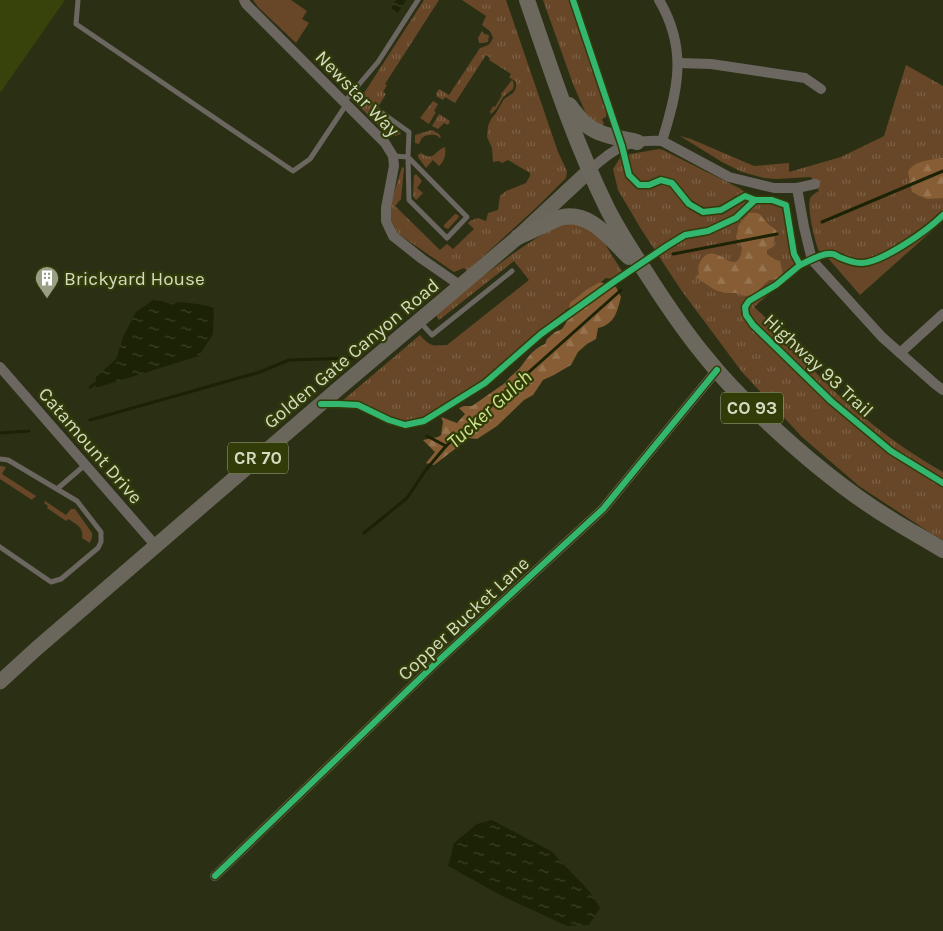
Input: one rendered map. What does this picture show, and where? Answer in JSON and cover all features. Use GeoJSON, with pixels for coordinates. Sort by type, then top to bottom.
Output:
{"type":"FeatureCollection","features":[{"type":"Feature","properties":{"kind":"highway","name":"CO 93"},"geometry":{"type":"LineString","coordinates":[[527,0],[560,95],[607,209],[651,281],[687,334],[747,402],[826,474],[894,521],[943,550]]}},
{"type":"Feature","properties":{"kind":"highway"},"geometry":{"type":"LineString","coordinates":[[560,95],[591,128],[612,137],[637,142]]}},
{"type":"Feature","properties":{"kind":"highway"},"geometry":{"type":"LineString","coordinates":[[518,237],[564,216],[583,218],[601,229],[651,281]]}},
{"type":"Feature","properties":{"kind":"main road","name":"Golden Gate Canyon Road"},"geometry":{"type":"LineString","coordinates":[[0,682],[338,389],[462,286],[590,170]]}},
{"type":"Feature","properties":{"kind":"street","name":"Newstar Way"},"geometry":{"type":"LineString","coordinates":[[244,0],[267,26],[386,143],[393,156],[394,166],[386,208],[386,221],[393,236],[422,259],[462,286]]}},
{"type":"Feature","properties":{"kind":"street"},"geometry":{"type":"LineString","coordinates":[[659,0],[674,34],[679,63],[676,94],[662,141]]}},
{"type":"Feature","properties":{"kind":"street"},"geometry":{"type":"LineString","coordinates":[[679,63],[711,64],[805,78],[821,89]]}},
{"type":"Feature","properties":{"kind":"street"},"geometry":{"type":"LineString","coordinates":[[590,170],[607,155],[622,146],[650,140],[662,141],[730,177],[774,188],[797,188],[815,184]]}},
{"type":"Feature","properties":{"kind":"street"},"geometry":{"type":"LineString","coordinates":[[797,188],[812,260],[882,337],[943,390]]}},
{"type":"Feature","properties":{"kind":"street"},"geometry":{"type":"LineString","coordinates":[[900,353],[943,314]]}},
{"type":"Feature","properties":{"kind":"street","name":"Catamount Drive"},"geometry":{"type":"LineString","coordinates":[[0,367],[156,546]]}},
{"type":"Feature","properties":{"kind":"street","name":"Copper Bucket Lane"},"geometry":{"type":"LineString","coordinates":[[215,876],[435,664],[603,509],[717,370]]}},
{"type":"Feature","properties":{"kind":"lane"},"geometry":{"type":"LineString","coordinates":[[78,0],[76,24],[293,171],[310,159],[346,103],[378,62],[418,0]]}},
{"type":"Feature","properties":{"kind":"lane"},"geometry":{"type":"LineString","coordinates":[[378,110],[410,132],[408,158],[409,200],[447,238],[466,217],[408,158],[393,156]]}},
{"type":"Feature","properties":{"kind":"lane"},"geometry":{"type":"LineString","coordinates":[[419,322],[432,335],[512,271]]}},
{"type":"Feature","properties":{"kind":"lane"},"geometry":{"type":"LineString","coordinates":[[0,460],[8,460],[77,501],[101,532],[101,542],[98,548],[61,579],[52,582],[0,548]]}},
{"type":"Feature","properties":{"kind":"lane"},"geometry":{"type":"LineString","coordinates":[[58,489],[85,465]]}},
{"type":"Feature","properties":{"kind":"shaded area"},"geometry":{"type":"Polygon","coordinates":[[[0,0],[65,0],[0,93],[0,0]]]}},
{"type":"Feature","properties":{"kind":"green space"},"geometry":{"type":"Polygon","coordinates":[[[253,0],[291,0],[307,11],[302,19],[309,23],[296,43],[258,7],[253,0]]]}},
{"type":"Feature","properties":{"kind":"green space"},"geometry":{"type":"Polygon","coordinates":[[[424,0],[439,0],[385,84],[387,85],[383,92],[386,94],[373,115],[401,134],[395,136],[388,135],[361,108],[359,101],[424,0]]]}},
{"type":"Feature","properties":{"kind":"green space"},"geometry":{"type":"Polygon","coordinates":[[[462,0],[506,0],[558,152],[567,171],[566,178],[538,206],[467,271],[464,268],[454,272],[397,233],[390,217],[389,209],[402,167],[404,168],[401,199],[395,206],[440,250],[447,244],[453,249],[474,229],[468,223],[470,221],[478,218],[486,221],[488,213],[498,210],[500,196],[506,191],[526,183],[530,176],[530,173],[508,160],[502,163],[499,161],[493,162],[492,148],[487,137],[491,119],[504,99],[515,90],[516,82],[509,77],[511,74],[489,60],[490,58],[486,55],[455,103],[445,97],[443,100],[436,96],[439,89],[449,95],[480,48],[488,45],[493,38],[490,31],[482,25],[486,16],[462,0]]]}},
{"type":"Feature","properties":{"kind":"green space"},"geometry":{"type":"Polygon","coordinates":[[[543,0],[571,0],[607,109],[606,117],[602,119],[604,124],[599,128],[587,116],[573,84],[543,0]]]}},
{"type":"Feature","properties":{"kind":"green space"},"geometry":{"type":"Polygon","coordinates":[[[482,31],[484,34],[489,35],[488,42],[479,43],[478,38],[482,31]]]}},
{"type":"Feature","properties":{"kind":"green space"},"geometry":{"type":"Polygon","coordinates":[[[906,65],[943,86],[943,212],[904,243],[893,250],[870,259],[856,261],[834,253],[819,251],[815,240],[809,204],[811,196],[819,191],[811,177],[776,179],[742,172],[680,136],[754,166],[789,163],[789,172],[841,157],[884,136],[906,65]]]}},
{"type":"Feature","properties":{"kind":"green space"},"geometry":{"type":"Polygon","coordinates":[[[512,80],[513,89],[503,97],[491,114],[493,106],[495,107],[501,94],[512,80]]]}},
{"type":"Feature","properties":{"kind":"green space"},"geometry":{"type":"Polygon","coordinates":[[[433,101],[438,104],[429,124],[420,118],[433,101]]]}},
{"type":"Feature","properties":{"kind":"green space"},"geometry":{"type":"Polygon","coordinates":[[[439,114],[450,121],[448,125],[444,123],[438,129],[432,126],[439,114]]]}},
{"type":"Feature","properties":{"kind":"green space"},"geometry":{"type":"Polygon","coordinates":[[[432,130],[441,137],[428,135],[422,138],[419,144],[415,143],[415,135],[432,130]]]}},
{"type":"Feature","properties":{"kind":"green space"},"geometry":{"type":"Polygon","coordinates":[[[445,147],[445,157],[439,166],[433,160],[426,168],[418,157],[421,153],[429,156],[434,155],[445,147]]]}},
{"type":"Feature","properties":{"kind":"green space"},"geometry":{"type":"Polygon","coordinates":[[[659,149],[739,188],[760,202],[784,207],[790,246],[799,268],[754,307],[774,325],[823,380],[855,410],[907,450],[943,472],[943,540],[859,486],[802,437],[742,372],[681,290],[618,190],[613,169],[620,158],[625,155],[659,149]]]}},
{"type":"Feature","properties":{"kind":"green space"},"geometry":{"type":"Polygon","coordinates":[[[943,158],[943,198],[927,199],[912,192],[908,172],[911,168],[923,161],[943,158]]]}},
{"type":"Feature","properties":{"kind":"green space"},"geometry":{"type":"Polygon","coordinates":[[[416,174],[422,181],[417,188],[423,193],[416,200],[413,196],[414,176],[416,174]]]}},
{"type":"Feature","properties":{"kind":"green space"},"geometry":{"type":"Polygon","coordinates":[[[749,213],[760,215],[777,232],[773,247],[767,250],[767,254],[780,261],[783,274],[779,279],[769,280],[753,295],[746,296],[715,290],[695,277],[699,274],[700,262],[708,254],[714,254],[731,262],[736,262],[742,248],[736,237],[738,226],[749,213]]]}},
{"type":"Feature","properties":{"kind":"green space"},"geometry":{"type":"Polygon","coordinates":[[[455,214],[459,216],[458,218],[448,229],[444,227],[444,225],[455,214]]]}},
{"type":"Feature","properties":{"kind":"green space"},"geometry":{"type":"Polygon","coordinates":[[[943,218],[943,221],[860,295],[827,257],[835,258],[849,265],[867,265],[903,249],[943,218]]]}},
{"type":"Feature","properties":{"kind":"green space"},"geometry":{"type":"Polygon","coordinates":[[[562,223],[579,223],[600,236],[623,273],[613,279],[606,278],[482,380],[426,416],[414,421],[402,421],[360,404],[342,401],[420,335],[426,342],[432,345],[447,345],[529,280],[514,261],[439,320],[436,315],[512,254],[562,223]]]}},
{"type":"Feature","properties":{"kind":"green space"},"geometry":{"type":"Polygon","coordinates":[[[600,282],[616,287],[621,297],[614,317],[608,324],[598,328],[596,339],[578,352],[571,365],[543,380],[533,395],[524,400],[497,426],[477,439],[468,438],[434,465],[426,463],[435,452],[423,440],[441,435],[443,422],[441,417],[457,423],[465,414],[459,408],[472,406],[505,383],[533,352],[545,344],[547,339],[555,332],[562,329],[566,323],[570,303],[600,282]]]}},
{"type":"Feature","properties":{"kind":"green space"},"geometry":{"type":"Polygon","coordinates":[[[0,466],[6,467],[2,474],[36,496],[35,498],[32,500],[0,479],[0,466]]]}},
{"type":"Feature","properties":{"kind":"green space"},"geometry":{"type":"Polygon","coordinates":[[[45,501],[66,515],[71,509],[75,509],[92,533],[90,543],[82,538],[82,531],[79,526],[68,519],[66,521],[47,508],[48,506],[44,503],[45,501]]]}},
{"type":"Feature","properties":{"kind":"water"},"geometry":{"type":"Polygon","coordinates":[[[396,0],[406,0],[398,13],[391,8],[396,0]]]}},
{"type":"Feature","properties":{"kind":"water"},"geometry":{"type":"Polygon","coordinates":[[[153,300],[191,303],[214,308],[213,334],[199,356],[96,387],[96,377],[116,359],[124,335],[136,312],[153,300]]]}},
{"type":"Feature","properties":{"kind":"water"},"geometry":{"type":"Polygon","coordinates":[[[492,820],[551,851],[590,892],[600,908],[589,925],[567,926],[502,896],[448,866],[454,843],[477,824],[492,820]]]}},
{"type":"Feature","properties":{"kind":"waterway","name":"Tucker Gulch"},"geometry":{"type":"LineString","coordinates":[[822,222],[943,171]]}},
{"type":"Feature","properties":{"kind":"waterway","name":"Tucker Gulch"},"geometry":{"type":"LineString","coordinates":[[673,254],[777,234]]}},
{"type":"Feature","properties":{"kind":"waterway","name":"Tucker Gulch"},"geometry":{"type":"LineString","coordinates":[[364,533],[407,498],[425,471],[446,446],[621,290]]}},
{"type":"Feature","properties":{"kind":"waterway"},"geometry":{"type":"LineString","coordinates":[[90,420],[260,372],[289,360],[354,358]]}},
{"type":"Feature","properties":{"kind":"waterway"},"geometry":{"type":"LineString","coordinates":[[90,387],[98,382]]}},
{"type":"Feature","properties":{"kind":"waterway"},"geometry":{"type":"LineString","coordinates":[[0,433],[29,431]]}},
{"type":"Feature","properties":{"kind":"waterway"},"geometry":{"type":"LineString","coordinates":[[427,436],[446,446]]}},
{"type":"Feature","properties":{"kind":"cycle path","name":"Highway 93 Trail"},"geometry":{"type":"LineString","coordinates":[[573,0],[622,146],[629,175],[639,185],[649,185],[661,180],[672,183],[689,204],[703,212],[721,210],[745,196],[755,200],[772,200],[786,205],[794,254],[800,265],[776,285],[749,301],[745,307],[746,315],[753,325],[831,401],[891,451],[943,483]]}},
{"type":"Feature","properties":{"kind":"cycle path"},"geometry":{"type":"LineString","coordinates":[[321,404],[358,405],[389,420],[405,425],[424,421],[485,383],[541,334],[667,246],[685,235],[708,231],[736,218],[755,200]]}},
{"type":"Feature","properties":{"kind":"cycle path"},"geometry":{"type":"LineString","coordinates":[[800,265],[829,254],[855,262],[870,262],[904,245],[943,215]]}},
{"type":"Feature","properties":{"kind":"cycle path"},"geometry":{"type":"LineString","coordinates":[[215,876],[435,664],[603,509],[717,370]]}},
{"type":"Feature","properties":{"kind":"place","name":"Brickyard House"},"geometry":{"type":"Point","coordinates":[47,299]}}]}
